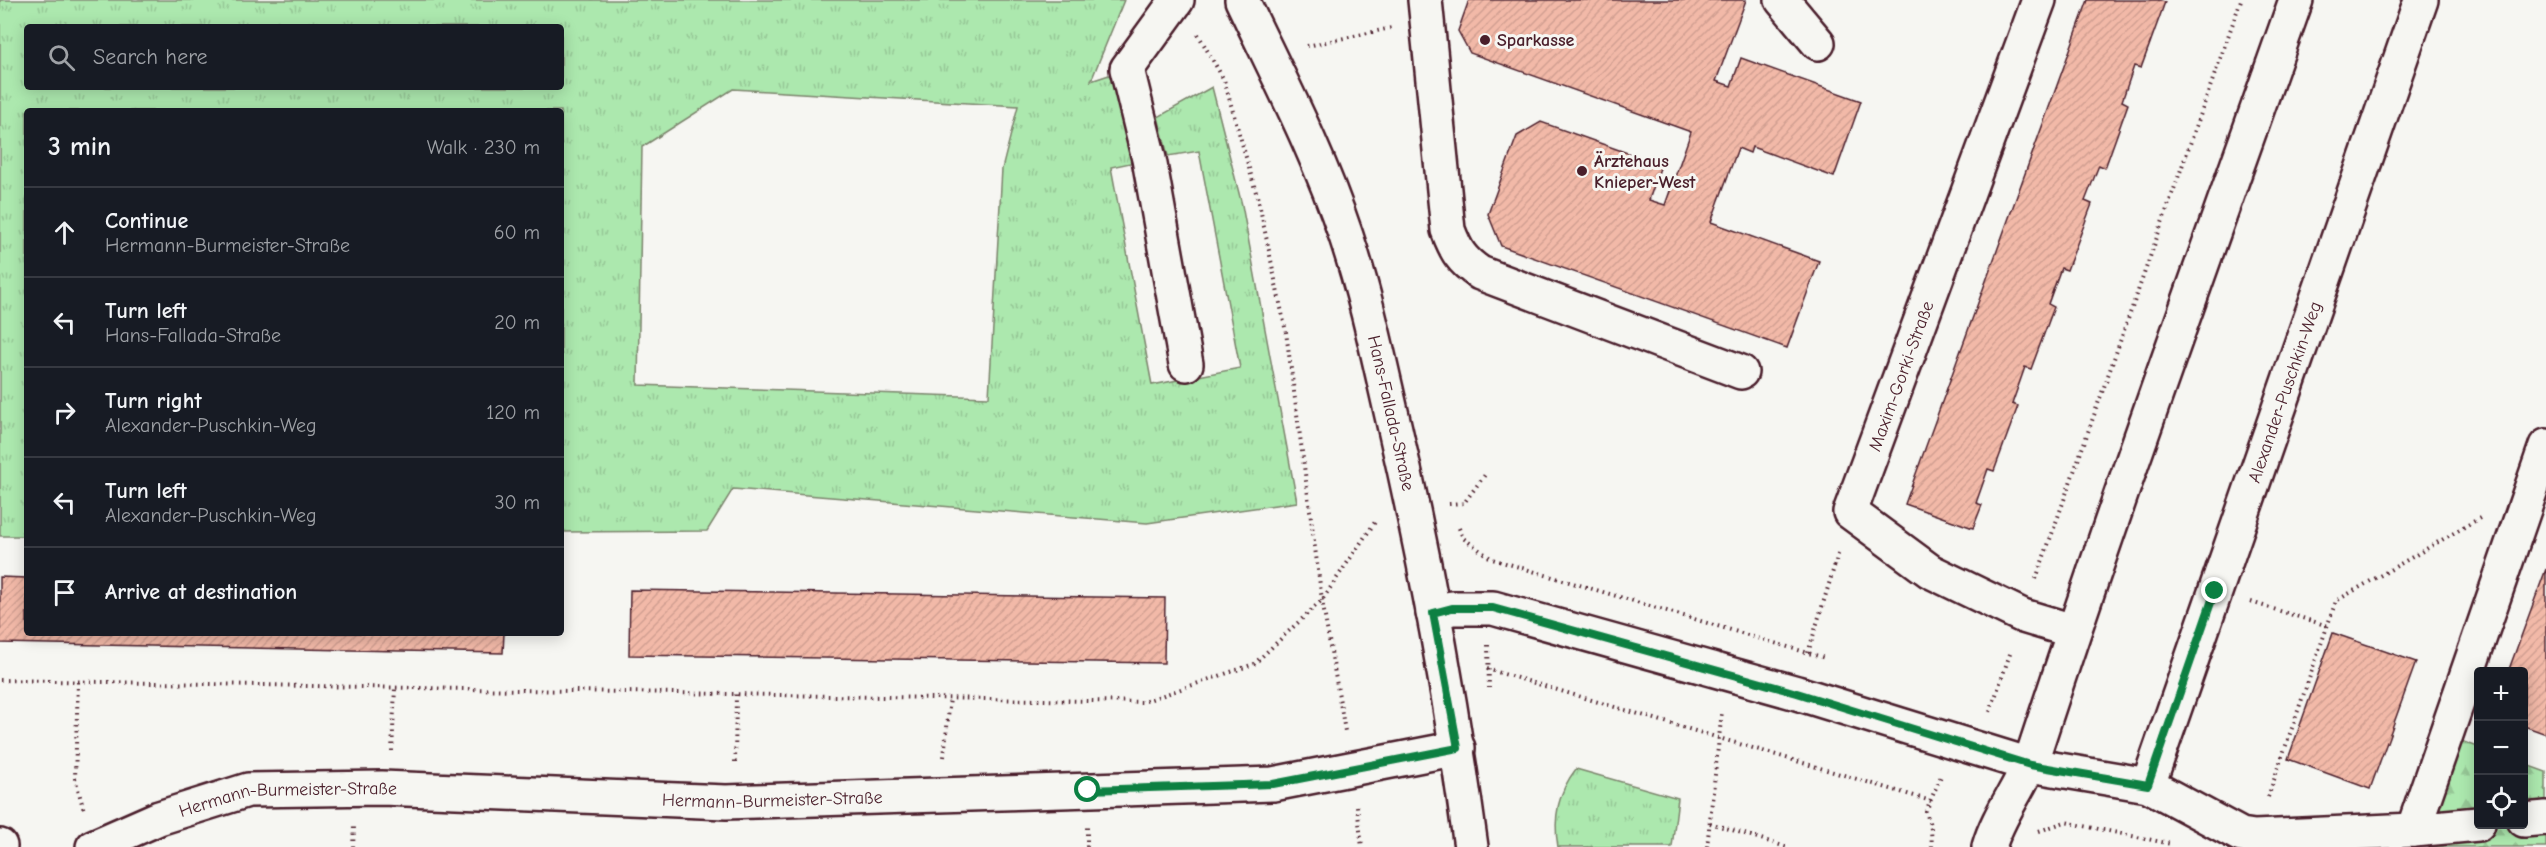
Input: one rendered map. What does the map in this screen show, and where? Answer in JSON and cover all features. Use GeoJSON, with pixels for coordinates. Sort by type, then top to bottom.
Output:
{"type":"FeatureCollection","features":[{"type":"Feature","properties":{"kind":"street"},"geometry":{"type":"LineString","coordinates":[[1177,0],[1127,69],[1149,159],[1186,364]]}},
{"type":"Feature","properties":{"kind":"street","name":"Hans-Fallada-Straße"},"geometry":{"type":"LineString","coordinates":[[1242,0],[1310,141],[1346,236],[1372,326],[1413,508],[1433,613],[1458,748],[1471,847]]}},
{"type":"Feature","properties":{"kind":"street"},"geometry":{"type":"LineString","coordinates":[[1782,0],[1818,43]]}},
{"type":"Feature","properties":{"kind":"street","name":"Maxim-Gorki-Straße"},"geometry":{"type":"LineString","coordinates":[[1850,512],[2039,0]]}},
{"type":"Feature","properties":{"kind":"street"},"geometry":{"type":"LineString","coordinates":[[1989,847],[1993,830],[2030,765],[2073,631],[2296,0]]}},
{"type":"Feature","properties":{"kind":"street","name":"Alexander-Puschkin-Weg"},"geometry":{"type":"LineString","coordinates":[[2148,785],[2421,0]]}},
{"type":"Feature","properties":{"kind":"street"},"geometry":{"type":"LineString","coordinates":[[1426,10],[1448,230],[1464,262],[1480,273],[1741,372]]}},
{"type":"Feature","properties":{"kind":"street"},"geometry":{"type":"LineString","coordinates":[[2413,831],[2546,446]]}},
{"type":"Feature","properties":{"kind":"street"},"geometry":{"type":"LineString","coordinates":[[1850,512],[1930,570],[2023,616],[2073,631]]}},
{"type":"Feature","properties":{"kind":"street"},"geometry":{"type":"LineString","coordinates":[[1433,613],[1452,608],[1493,608],[1797,693],[2030,765],[2148,785],[2241,835],[2254,837],[2413,831],[2474,825]]}},
{"type":"Feature","properties":{"kind":"street","name":"Hermann-Burmeister-Straße"},"geometry":{"type":"LineString","coordinates":[[89,833],[159,818],[248,790],[354,787],[726,802],[1273,784],[1458,748]]}},
{"type":"Feature","properties":{"kind":"street"},"geometry":{"type":"LineString","coordinates":[[2528,820],[2546,818]]}},
{"type":"Feature","properties":{"kind":"path"},"geometry":{"type":"LineString","coordinates":[[1988,717],[2241,0]]}},
{"type":"Feature","properties":{"kind":"path"},"geometry":{"type":"LineString","coordinates":[[1269,56],[1426,10]]}},
{"type":"Feature","properties":{"kind":"path"},"geometry":{"type":"LineString","coordinates":[[1196,30],[1224,80],[1259,203],[1286,332],[1322,600],[1352,769],[1362,847]]}},
{"type":"Feature","properties":{"kind":"path"},"geometry":{"type":"LineString","coordinates":[[1452,512],[1448,504],[1464,503],[1487,472]]}},
{"type":"Feature","properties":{"kind":"path"},"geometry":{"type":"LineString","coordinates":[[2254,837],[2336,601],[2531,489]]}},
{"type":"Feature","properties":{"kind":"path"},"geometry":{"type":"LineString","coordinates":[[0,680],[1143,702],[1254,664],[1322,600],[1382,511],[1413,508]]}},
{"type":"Feature","properties":{"kind":"path"},"geometry":{"type":"LineString","coordinates":[[1797,693],[1850,512]]}},
{"type":"Feature","properties":{"kind":"path"},"geometry":{"type":"LineString","coordinates":[[1456,520],[1463,538],[1492,559],[1831,660]]}},
{"type":"Feature","properties":{"kind":"path"},"geometry":{"type":"LineString","coordinates":[[2215,591],[2328,626]]}},
{"type":"Feature","properties":{"kind":"path"},"geometry":{"type":"LineString","coordinates":[[1487,669],[1930,801]]}},
{"type":"Feature","properties":{"kind":"path"},"geometry":{"type":"LineString","coordinates":[[78,682],[75,778],[89,833]]}},
{"type":"Feature","properties":{"kind":"path"},"geometry":{"type":"LineString","coordinates":[[354,787],[384,775],[393,749],[395,688]]}},
{"type":"Feature","properties":{"kind":"path"},"geometry":{"type":"LineString","coordinates":[[939,795],[950,698]]}},
{"type":"Feature","properties":{"kind":"path"},"geometry":{"type":"LineString","coordinates":[[1707,847],[1722,710]]}},
{"type":"Feature","properties":{"kind":"path"},"geometry":{"type":"LineString","coordinates":[[1932,847],[1931,829],[1926,811],[1943,771]]}},
{"type":"Feature","properties":{"kind":"path"},"geometry":{"type":"LineString","coordinates":[[2036,832],[2065,822],[2176,844]]}},
{"type":"Feature","properties":{"kind":"path"},"geometry":{"type":"LineString","coordinates":[[1710,823],[1786,847]]}},
{"type":"Feature","properties":{"kind":"green space"},"geometry":{"type":"Polygon","coordinates":[[[0,0],[1124,0],[1091,81],[1127,69],[1149,159],[1111,167],[1152,385],[1240,368],[1199,151],[1168,156],[1158,117],[1212,87],[1242,205],[1297,502],[1147,523],[733,489],[707,531],[564,532],[564,108],[24,108],[24,536],[0,536],[0,0]],[[733,89],[642,147],[638,385],[989,397],[1002,169],[1018,106],[733,89]]]}},
{"type":"Feature","properties":{"kind":"green space"},"geometry":{"type":"Polygon","coordinates":[[[2461,741],[2474,746],[2474,829],[2528,829],[2528,765],[2546,772],[2546,847],[2410,847],[2461,741]]]}},
{"type":"Feature","properties":{"kind":"green space"},"geometry":{"type":"Polygon","coordinates":[[[1576,769],[1678,798],[1672,847],[1558,847],[1556,826],[1558,806],[1565,787],[1576,769]]]}},
{"type":"Feature","properties":{"kind":"building","name":"Ärztehaus Knieper-West"},"geometry":{"type":"Polygon","coordinates":[[[1469,0],[1746,0],[1716,81],[1731,86],[1741,58],[1861,101],[1834,177],[1752,147],[1750,153],[1738,148],[1711,222],[1819,261],[1787,348],[1501,246],[1488,214],[1517,136],[1541,122],[1661,165],[1649,200],[1665,205],[1691,132],[1470,53],[1458,31],[1469,0]]]}},
{"type":"Feature","properties":{"kind":"building"},"geometry":{"type":"Polygon","coordinates":[[[2088,0],[2158,0],[2165,2],[2141,68],[2134,66],[2122,101],[2128,104],[2105,168],[2099,165],[2085,201],[2092,204],[2067,270],[2061,268],[2048,304],[2054,307],[2031,369],[2025,367],[2012,404],[2018,406],[1994,471],[1988,469],[1976,503],[1982,505],[1973,528],[1905,504],[2088,0]]]}},
{"type":"Feature","properties":{"kind":"building"},"geometry":{"type":"Polygon","coordinates":[[[2546,569],[2546,734],[2528,727],[2528,667],[2510,667],[2546,569]]]}},
{"type":"Feature","properties":{"kind":"building"},"geometry":{"type":"Polygon","coordinates":[[[0,577],[24,578],[24,636],[504,636],[503,653],[0,643],[0,577]]]}},
{"type":"Feature","properties":{"kind":"building"},"geometry":{"type":"Polygon","coordinates":[[[630,590],[1165,598],[1164,663],[629,655],[630,590]]]}},
{"type":"Feature","properties":{"kind":"building"},"geometry":{"type":"Polygon","coordinates":[[[2333,633],[2416,662],[2370,789],[2288,759],[2333,633]]]}},
{"type":"Feature","properties":{"kind":"place","name":"Sparkasse"},"geometry":{"type":"Point","coordinates":[1485,40]}},
{"type":"Feature","properties":{"kind":"place","name":"Ärztehaus Knieper-West"},"geometry":{"type":"Point","coordinates":[1582,171]}},
{"type":"Feature","properties":{"kind":"route"},"geometry":{"type":"LineString","coordinates":[[1088,790],[1273,784],[1458,748],[1433,613],[1452,608],[1493,608],[1797,693],[2030,765],[2148,785],[2215,591]]}}]}
